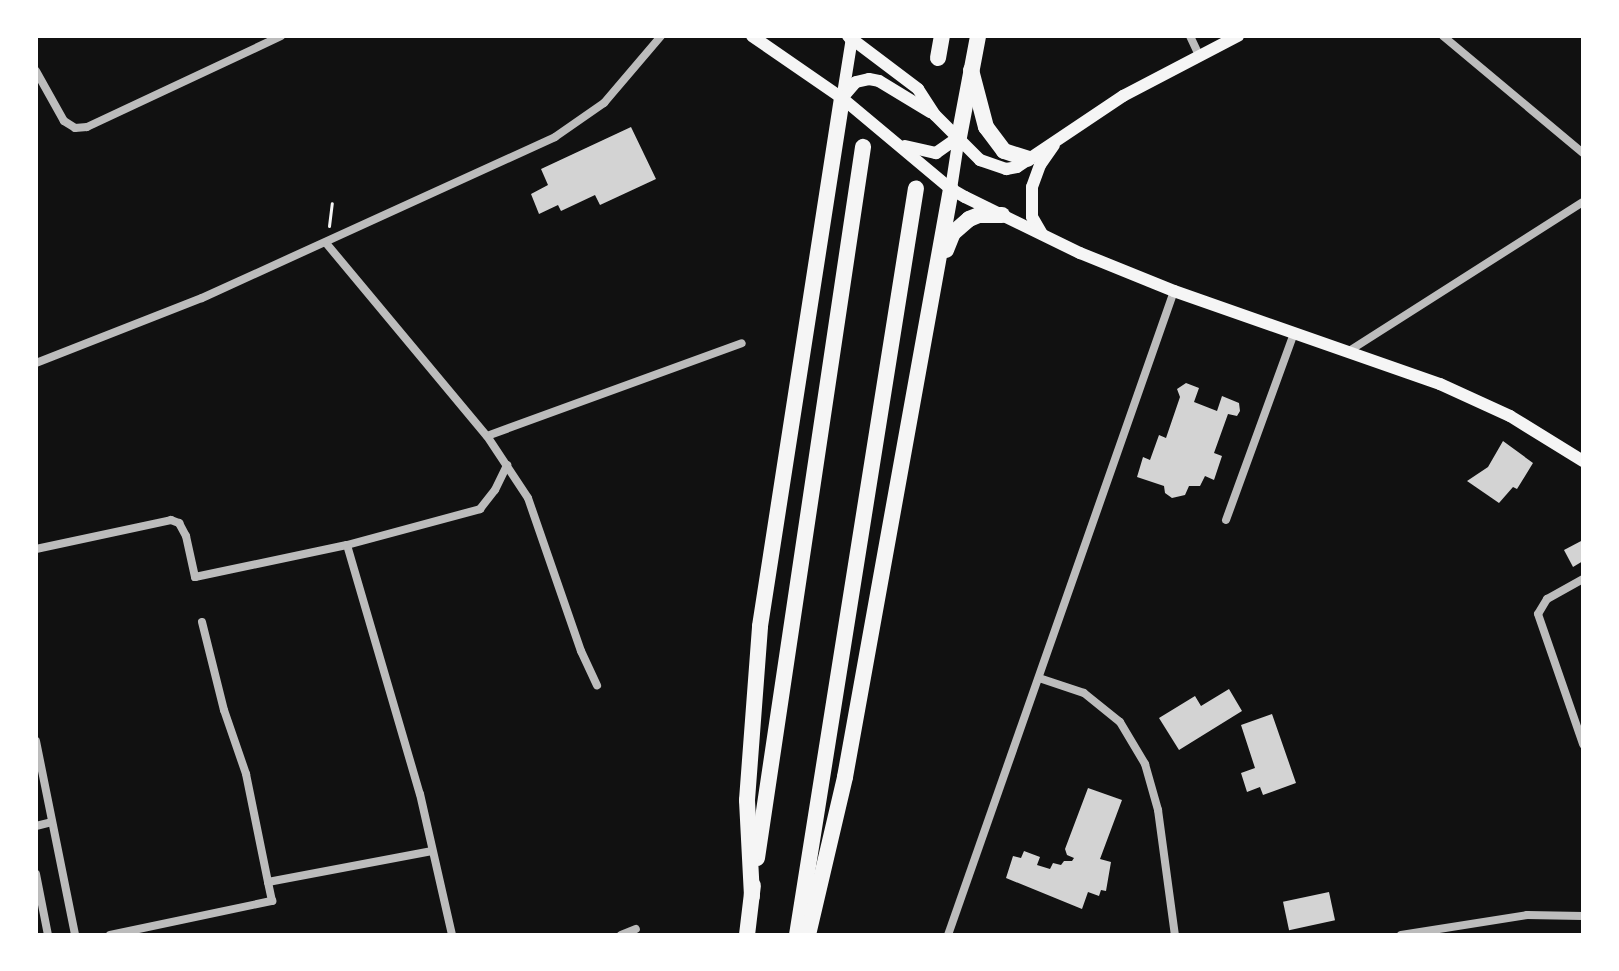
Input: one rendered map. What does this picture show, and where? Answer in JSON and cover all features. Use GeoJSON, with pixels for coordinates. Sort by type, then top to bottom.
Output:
{"type":"FeatureCollection","features":[{"type":"Feature","properties":{"kind":"highway"},"geometry":{"type":"LineString","coordinates":[[938,58],[942,36]]}},
{"type":"Feature","properties":{"kind":"highway"},"geometry":{"type":"LineString","coordinates":[[959,137],[978,36]]}},
{"type":"Feature","properties":{"kind":"highway"},"geometry":{"type":"LineString","coordinates":[[971,70],[986,127],[1004,151],[1028,159]]}},
{"type":"Feature","properties":{"kind":"highway"},"geometry":{"type":"LineString","coordinates":[[752,896],[747,800],[760,626],[842,98]]}},
{"type":"Feature","properties":{"kind":"highway"},"geometry":{"type":"LineString","coordinates":[[747,935],[863,147]]}},
{"type":"Feature","properties":{"kind":"highway"},"geometry":{"type":"LineString","coordinates":[[797,935],[916,188]]}},
{"type":"Feature","properties":{"kind":"highway"},"geometry":{"type":"LineString","coordinates":[[808,935],[845,777],[951,189]]}},
{"type":"Feature","properties":{"kind":"highway"},"geometry":{"type":"LineString","coordinates":[[933,285],[949,241],[958,228],[976,216],[1002,215]]}},
{"type":"Feature","properties":{"kind":"main road"},"geometry":{"type":"LineString","coordinates":[[752,36],[842,98],[951,189],[1044,235],[1174,291],[1410,372],[1484,404],[1583,461]]}},
{"type":"Feature","properties":{"kind":"main road"},"geometry":{"type":"LineString","coordinates":[[842,98],[856,82],[874,80],[935,115],[980,160],[997,168],[1013,169],[1123,96],[1238,36]]}},
{"type":"Feature","properties":{"kind":"main road"},"geometry":{"type":"LineString","coordinates":[[842,98],[851,37],[918,89],[935,115]]}},
{"type":"Feature","properties":{"kind":"main road"},"geometry":{"type":"LineString","coordinates":[[902,145],[936,153],[959,137]]}},
{"type":"Feature","properties":{"kind":"main road"},"geometry":{"type":"LineString","coordinates":[[951,189],[959,137]]}},
{"type":"Feature","properties":{"kind":"main road"},"geometry":{"type":"LineString","coordinates":[[1044,235],[1032,217],[1032,187],[1041,162],[1061,137]]}},
{"type":"Feature","properties":{"kind":"street"},"geometry":{"type":"LineString","coordinates":[[36,71],[64,121],[75,128],[87,127],[281,36]]}},
{"type":"Feature","properties":{"kind":"street"},"geometry":{"type":"LineString","coordinates":[[36,363],[157,317],[326,243],[566,131],[604,103],[661,36]]}},
{"type":"Feature","properties":{"kind":"street"},"geometry":{"type":"LineString","coordinates":[[1190,36],[1199,55]]}},
{"type":"Feature","properties":{"kind":"street"},"geometry":{"type":"LineString","coordinates":[[1443,36],[1583,153]]}},
{"type":"Feature","properties":{"kind":"street"},"geometry":{"type":"LineString","coordinates":[[1349,351],[1583,202]]}},
{"type":"Feature","properties":{"kind":"street"},"geometry":{"type":"LineString","coordinates":[[326,243],[487,436],[528,498],[581,651],[597,685]]}},
{"type":"Feature","properties":{"kind":"street"},"geometry":{"type":"LineString","coordinates":[[948,935],[1174,291]]}},
{"type":"Feature","properties":{"kind":"street"},"geometry":{"type":"LineString","coordinates":[[1226,520],[1294,333]]}},
{"type":"Feature","properties":{"kind":"street"},"geometry":{"type":"LineString","coordinates":[[487,436],[742,343]]}},
{"type":"Feature","properties":{"kind":"street"},"geometry":{"type":"LineString","coordinates":[[36,549],[171,520],[179,523],[195,577],[347,545],[480,509],[495,490],[507,465]]}},
{"type":"Feature","properties":{"kind":"street"},"geometry":{"type":"LineString","coordinates":[[347,545],[420,794],[452,935]]}},
{"type":"Feature","properties":{"kind":"street"},"geometry":{"type":"LineString","coordinates":[[1583,579],[1547,599],[1538,614],[1583,744]]}},
{"type":"Feature","properties":{"kind":"street"},"geometry":{"type":"LineString","coordinates":[[110,935],[272,901],[246,774],[224,710],[202,622]]}},
{"type":"Feature","properties":{"kind":"street"},"geometry":{"type":"LineString","coordinates":[[1039,678],[1084,693],[1120,722],[1145,764],[1158,810],[1175,935]]}},
{"type":"Feature","properties":{"kind":"street"},"geometry":{"type":"LineString","coordinates":[[36,741],[75,935]]}},
{"type":"Feature","properties":{"kind":"street"},"geometry":{"type":"LineString","coordinates":[[36,826],[52,822]]}},
{"type":"Feature","properties":{"kind":"street"},"geometry":{"type":"LineString","coordinates":[[268,882],[432,851]]}},
{"type":"Feature","properties":{"kind":"street"},"geometry":{"type":"LineString","coordinates":[[36,874],[48,935]]}},
{"type":"Feature","properties":{"kind":"street"},"geometry":{"type":"LineString","coordinates":[[1401,935],[1527,915],[1583,916]]}},
{"type":"Feature","properties":{"kind":"street"},"geometry":{"type":"LineString","coordinates":[[621,935],[636,929]]}},
{"type":"Feature","properties":{"kind":"path"},"geometry":{"type":"LineString","coordinates":[[332,203],[327,221],[336,238]]}},
{"type":"Feature","properties":{"kind":"building"},"geometry":{"type":"Polygon","coordinates":[[[631,127],[656,179],[600,205],[595,195],[561,211],[558,205],[539,214],[531,194],[548,185],[541,169],[631,127]]]}},
{"type":"Feature","properties":{"kind":"building"},"geometry":{"type":"Polygon","coordinates":[[[1186,383],[1199,388],[1194,402],[1217,411],[1222,396],[1239,403],[1240,411],[1237,416],[1228,414],[1214,453],[1222,456],[1214,480],[1205,476],[1200,486],[1189,486],[1185,495],[1172,498],[1165,493],[1164,486],[1137,477],[1143,457],[1150,460],[1159,435],[1166,438],[1180,397],[1177,389],[1186,383]]]}},
{"type":"Feature","properties":{"kind":"building"},"geometry":{"type":"Polygon","coordinates":[[[1503,441],[1533,463],[1517,489],[1513,487],[1499,503],[1467,481],[1488,467],[1503,441]]]}},
{"type":"Feature","properties":{"kind":"building"},"geometry":{"type":"Polygon","coordinates":[[[1583,540],[1583,561],[1573,567],[1564,550],[1583,540]]]}},
{"type":"Feature","properties":{"kind":"building"},"geometry":{"type":"Polygon","coordinates":[[[1229,689],[1242,711],[1179,750],[1159,718],[1195,696],[1201,706],[1229,689]]]}},
{"type":"Feature","properties":{"kind":"building"},"geometry":{"type":"Polygon","coordinates":[[[1272,714],[1296,783],[1263,795],[1260,787],[1247,792],[1241,773],[1255,768],[1241,725],[1272,714]]]}},
{"type":"Feature","properties":{"kind":"building"},"geometry":{"type":"Polygon","coordinates":[[[1088,788],[1122,800],[1100,859],[1111,862],[1106,891],[1101,890],[1099,896],[1088,892],[1082,909],[1006,878],[1013,856],[1021,858],[1024,851],[1040,857],[1037,865],[1050,869],[1053,863],[1061,865],[1064,861],[1072,861],[1074,858],[1067,855],[1065,849],[1088,788]]]}},
{"type":"Feature","properties":{"kind":"building"},"geometry":{"type":"Polygon","coordinates":[[[1329,892],[1335,920],[1289,930],[1283,902],[1329,892]]]}}]}
